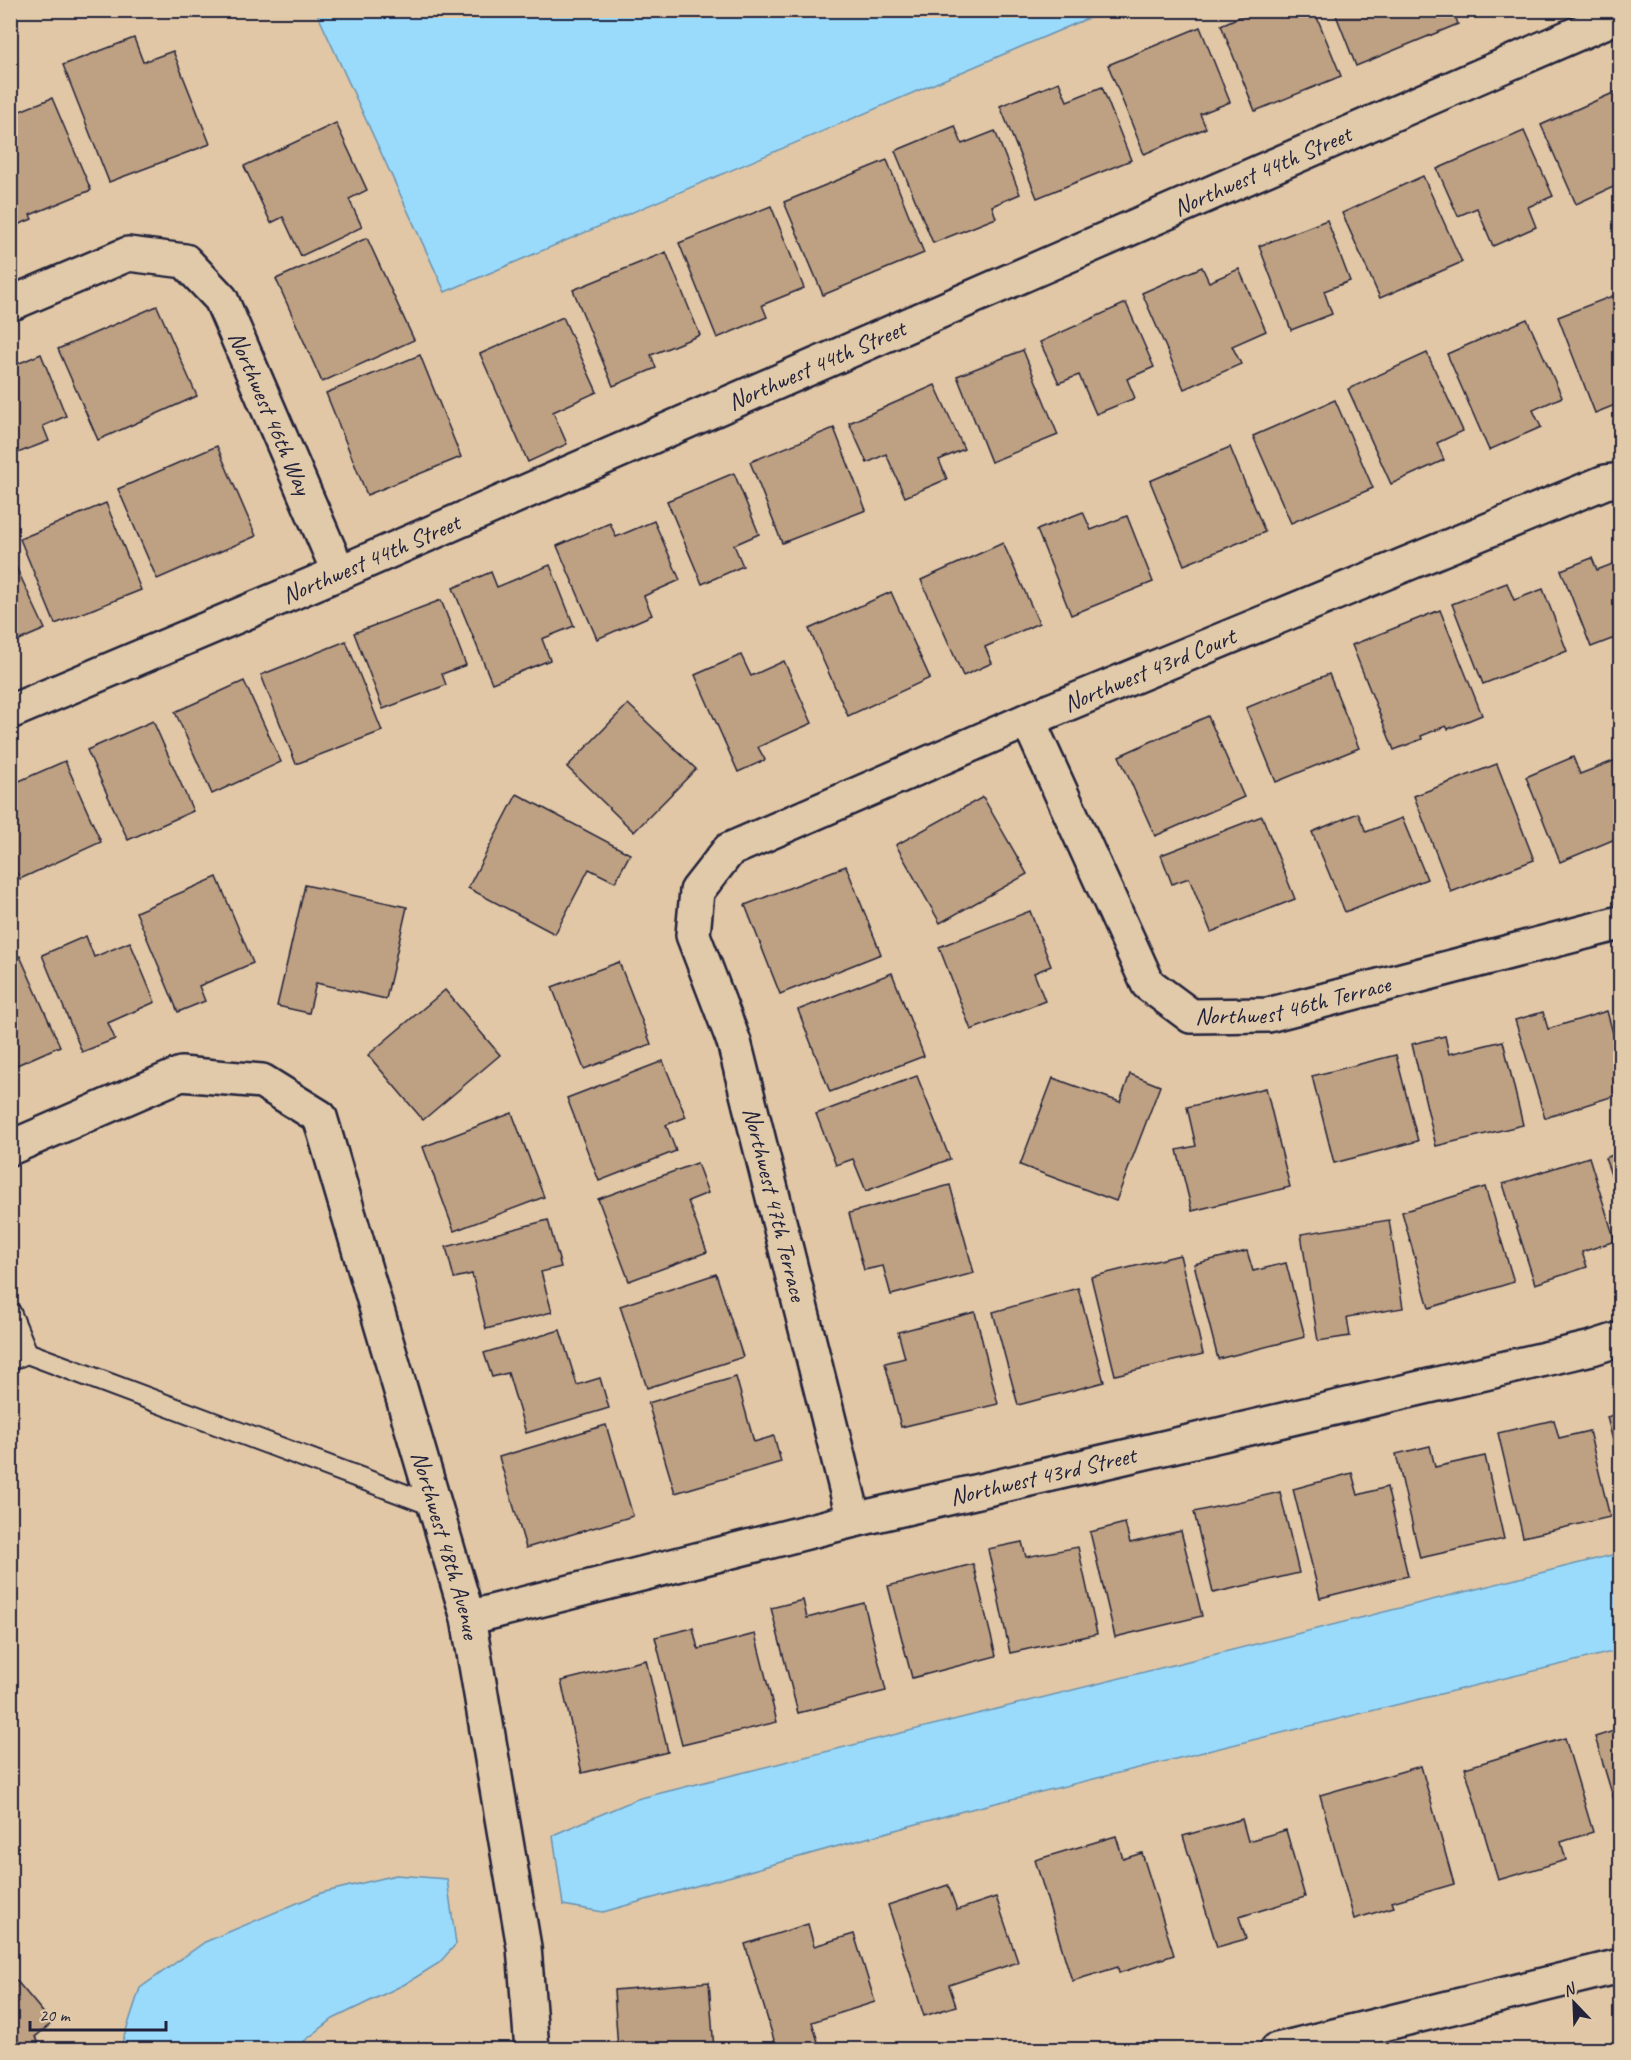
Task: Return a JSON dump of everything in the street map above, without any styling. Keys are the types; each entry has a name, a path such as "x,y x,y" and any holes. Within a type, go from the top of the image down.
{"street":[{"name":"Northwest 44th Street","path":"10,712 339,573 1620,15"},
{"name":"Northwest 46th Way","path":"10,304 128,254 185,261 220,298 339,573"},
{"name":"Northwest 43rd Court","path":"697,891 729,850 1028,720 1594,486 1620,480"},
{"name":"Northwest 46th Terrace","path":"1028,720 1148,984 1191,1016 1268,1015 1620,923"},
{"name":"Northwest 47th Terrace","path":"697,891 693,935 734,1042 854,1520"},
{"name":"Northwest 48th Avenue","path":"10,1148 181,1074 262,1081 320,1117 468,1618 524,1947 532,2049"},
{"name":"Northwest 43rd Street","path":"468,1618 854,1520 1592,1348 1620,1339"},
{"path":"1277,2049 1620,1966"}],"lane":[{"path":"10,1312 19,1357 435,1506"}],"water":[{"path":"316,11 1105,11 445,292"},
{"path":"1620,1553 1620,1650 963,1811 603,1912 563,1905 553,1835 637,1799"},
{"path":"396,1875 447,1879 456,1944 439,1963 405,1984 333,2019 294,2049 120,2049 140,1988 205,1942 321,1893"}],"building":[{"path":"1255,10 1314,10 1341,76 1255,111 1221,25"},
{"path":"1334,10 1453,10 1458,24 1356,66"},
{"path":"1464,10 1484,10 1467,18"},
{"path":"1200,27 1230,102 1200,114 1206,128 1144,154 1108,65"},
{"path":"134,38 143,62 173,51 210,144 109,182 63,65"},
{"path":"1059,82 1067,101 1102,87 1131,160 1037,198 1000,106"},
{"path":"1620,90 1620,184 1576,204 1541,125"},
{"path":"52,98 91,190 30,215 32,219 10,228 10,115"},
{"path":"336,123 367,190 349,199 362,227 301,256 283,217 271,223 244,166"},
{"path":"955,126 962,144 995,131 1020,194 992,206 996,218 933,243 895,151"},
{"path":"1524,131 1553,196 1528,207 1536,227 1493,246 1477,208 1458,216 1437,169"},
{"path":"887,160 924,253 823,295 784,202"},
{"path":"1423,176 1462,262 1380,298 1342,213"},
{"path":"771,206 804,288 762,305 767,317 717,338 679,243"},
{"path":"1327,220 1350,281 1324,291 1332,314 1291,330 1259,246"},
{"path":"367,238 414,340 322,382 276,279"},
{"path":"666,252 700,335 651,355 656,368 613,386 573,290"},
{"path":"1202,267 1209,282 1239,269 1266,331 1232,346 1241,364 1184,389 1142,293"},
{"path":"1620,293 1620,403 1595,413 1558,317"},
{"path":"1126,303 1154,367 1127,379 1135,398 1096,414 1079,375 1059,383 1040,342"},
{"path":"157,306 197,396 98,440 58,349"},
{"path":"563,317 597,392 553,412 567,444 528,462 480,354"},
{"path":"1527,319 1562,397 1533,410 1541,427 1489,450 1447,354"},
{"path":"1023,350 1058,435 991,462 957,376"},
{"path":"1427,353 1463,431 1437,443 1444,460 1391,484 1348,389"},
{"path":"41,354 66,416 43,426 49,441 10,456 10,367"},
{"path":"420,355 461,457 367,495 326,393"},
{"path":"935,385 964,449 939,460 947,479 905,497 886,454 867,463 849,423"},
{"path":"1335,400 1373,488 1291,523 1253,436"},
{"path":"834,428 866,510 782,543 750,462"},
{"path":"217,446 256,536 157,579 118,489"},
{"path":"1230,447 1265,532 1184,565 1150,481"},
{"path":"734,473 759,534 734,545 743,566 702,584 667,501"},
{"path":"106,503 141,590 55,624 20,539"},
{"path":"1083,512 1091,530 1127,516 1153,582 1071,615 1037,530"},
{"path":"654,521 680,580 644,596 652,615 597,639 557,546 610,523 616,537"},
{"path":"1003,543 1039,623 985,647 992,663 963,676 921,580"},
{"path":"10,554 45,629 10,644"},
{"path":"1592,558 1597,570 1620,561 1620,636 1591,647 1561,570"},
{"path":"550,565 574,626 542,639 550,660 492,683 453,588 491,572 497,587"},
{"path":"1507,583 1514,600 1543,589 1567,651 1483,684 1452,604"},
{"path":"891,592 930,678 848,716 809,629"},
{"path":"441,600 466,665 442,674 446,685 383,709 354,633"},
{"path":"1440,610 1482,715 1448,729 1446,726 1394,750 1352,645"},
{"path":"346,641 382,731 296,764 261,675"},
{"path":"741,655 751,676 784,661 812,723 758,747 765,760 738,772 695,675"},
{"path":"1329,674 1359,748 1276,782 1246,708"},
{"path":"244,681 281,762 212,794 175,712"},
{"path":"628,704 696,769 634,832 567,767"},
{"path":"1208,716 1244,797 1155,836 1119,756"},
{"path":"153,721 193,811 128,840 87,750"},
{"path":"1573,757 1580,774 1616,760 1620,771 1620,837 1560,862 1526,777"},
{"path":"65,761 101,842 20,879 10,858 10,785"},
{"path":"1497,764 1534,860 1451,892 1414,796"},
{"path":"517,794 630,854 615,882 589,869 555,934 468,888"},
{"path":"983,797 1027,874 940,923 896,845"},
{"path":"1358,813 1366,832 1402,818 1427,879 1345,912 1312,832"},
{"path":"1262,816 1295,899 1211,932 1189,878 1172,884 1161,855"},
{"path":"846,866 881,954 780,994 745,905"},
{"path":"217,877 253,963 199,986 205,1001 178,1012 136,912"},
{"path":"305,885 407,907 386,999 316,983 309,1013 277,1006"},
{"path":"1030,911 1051,966 1034,973 1045,1001 971,1030 939,947"},
{"path":"86,936 94,957 130,942 155,1002 108,1023 115,1039 82,1052 42,955"},
{"path":"20,956 60,1046 10,1068 10,960"},
{"path":"619,962 651,1044 584,1069 552,987"},
{"path":"892,973 924,1056 830,1092 798,1010"},
{"path":"445,990 500,1055 423,1120 368,1055"},
{"path":"1607,1011 1620,1059 1620,1094 1545,1118 1515,1020 1543,1012 1548,1029"},
{"path":"1445,1036 1449,1054 1503,1041 1523,1125 1436,1146 1412,1044"},
{"path":"1396,1055 1418,1141 1334,1163 1312,1076"},
{"path":"663,1061 686,1117 666,1125 676,1151 599,1181 567,1098"},
{"path":"1130,1074 1160,1086 1116,1201 1020,1165 1053,1078 1120,1102"},
{"path":"917,1076 950,1159 866,1191 853,1159 836,1165 816,1114"},
{"path":"1266,1088 1290,1187 1192,1211 1177,1150 1196,1146 1187,1107"},
{"path":"512,1113 544,1197 454,1231 423,1147"},
{"path":"1620,1152 1620,1200 1605,1158"},
{"path":"1589,1157 1615,1241 1582,1252 1587,1267 1535,1284 1503,1184"},
{"path":"697,1163 708,1193 688,1201 707,1252 629,1281 598,1199"},
{"path":"950,1185 974,1273 891,1295 883,1266 864,1270 849,1213"},
{"path":"1485,1187 1514,1282 1429,1308 1402,1212"},
{"path":"548,1220 561,1267 541,1272 552,1312 486,1329 472,1274 454,1278 446,1247"},
{"path":"1389,1220 1403,1308 1347,1317 1350,1336 1318,1341 1301,1234"},
{"path":"1247,1251 1253,1271 1286,1263 1305,1337 1218,1359 1194,1264"},
{"path":"1180,1255 1203,1354 1115,1375 1091,1277"},
{"path":"716,1274 743,1357 647,1388 620,1306"},
{"path":"1078,1288 1104,1382 1018,1405 993,1312"},
{"path":"975,1312 998,1404 901,1427 885,1363 905,1358 898,1332"},
{"path":"560,1330 577,1385 600,1378 609,1408 526,1433 508,1373 492,1377 484,1353"},
{"path":"736,1377 754,1442 774,1436 781,1462 675,1493 648,1403"},
{"path":"1620,1413 1620,1469 1607,1417"},
{"path":"1554,1420 1559,1438 1589,1431 1610,1517 1523,1537 1498,1433"},
{"path":"606,1425 633,1516 526,1548 499,1457"},
{"path":"1430,1446 1435,1467 1485,1456 1504,1539 1420,1558 1396,1454"},
{"path":"1352,1473 1358,1495 1387,1487 1408,1576 1320,1598 1293,1489"},
{"path":"1280,1492 1299,1573 1213,1593 1194,1512"},
{"path":"1125,1523 1130,1543 1181,1531 1202,1616 1115,1637 1090,1532"},
{"path":"1022,1542 1026,1557 1078,1547 1097,1634 1010,1653 988,1549"},
{"path":"973,1564 996,1656 912,1678 888,1586"},
{"path":"803,1600 807,1618 864,1603 886,1691 798,1713 771,1608"},
{"path":"693,1628 698,1649 755,1634 777,1722 682,1745 655,1637"},
{"path":"646,1660 668,1752 582,1773 561,1681"},
{"path":"1620,1729 1620,1820 1595,1737"},
{"path":"1565,1738 1593,1832 1561,1842 1566,1860 1498,1880 1465,1768"},
{"path":"1421,1766 1454,1884 1392,1902 1394,1907 1354,1919 1320,1795"},
{"path":"1242,1819 1248,1841 1286,1830 1305,1897 1239,1917 1246,1939 1217,1947 1183,1836"},
{"path":"1116,1836 1123,1859 1142,1853 1174,1955 1119,1973 1118,1967 1072,1981 1035,1860"},
{"path":"948,1885 957,1910 996,1897 1018,1962 949,1985 956,2006 924,2016 888,1905"},
{"path":"808,1924 814,1946 854,1934 875,2002 812,2022 819,2045 804,2050 777,2050 745,1944"},
{"path":"16,1980 52,2023 35,2037 44,2050 10,2050 10,1985"},
{"path":"709,1982 714,2050 618,2050 614,1990"}]}
